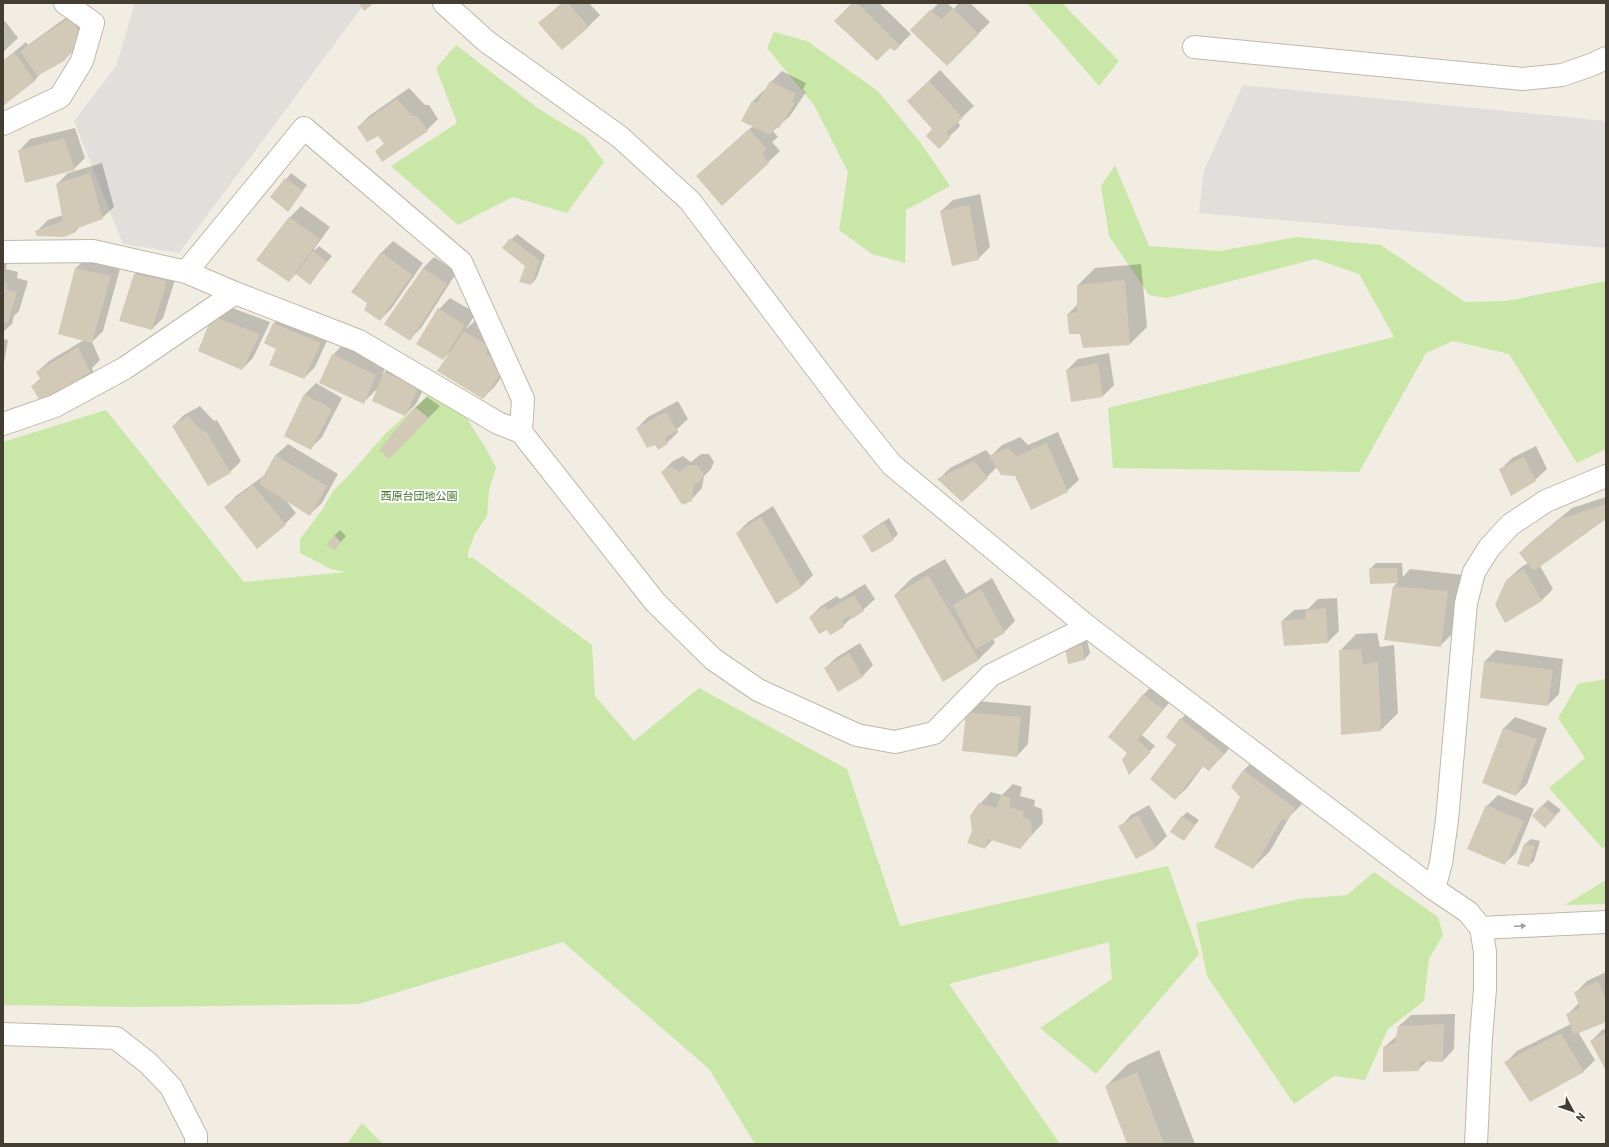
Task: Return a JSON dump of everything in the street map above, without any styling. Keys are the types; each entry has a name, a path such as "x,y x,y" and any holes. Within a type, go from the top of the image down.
{"street":[{"path":"3,124 60,97 82,61 93,22 65,3"},
{"path":"444,3 486,41 620,137 690,201 847,409 892,465 1088,628 1434,889 1468,912 1481,928 1485,952 1486,989 1481,1037 1476,1144"},
{"path":"1194,47 1523,79 1562,75 1606,58"},
{"path":"186,272 304,128 461,262 524,399 521,432"},
{"path":"3,252 93,251 186,272 235,293 359,341 498,423 521,432 655,602 713,659 758,690 857,736 895,742 934,733 991,675 1088,628"},
{"path":"3,424 55,406 125,368 235,293"},
{"path":"1434,889 1440,868 1447,820 1466,603 1474,572 1489,548 1510,525 1546,501 1606,476"},
{"path":"1481,928 1606,922"},
{"path":"3,1034 116,1038 148,1063 171,1087 196,1136 196,1144"}],"green space":[{"path":"1027,3 1062,3 1119,61 1099,86"},
{"path":"774,32 807,41 878,91 923,146 950,186 906,210 905,263 872,254 839,230 848,172 814,105 767,48"},
{"path":"456,45 539,109 585,137 604,162 567,213 513,197 458,225 391,166 457,123 436,68"},
{"path":"1115,165 1149,246 1220,251 1297,237 1381,245 1465,302 1507,301 1606,281 1606,449 1577,463 1509,354 1453,341 1426,353 1359,472 1113,468 1108,408 1394,337 1359,274 1315,259 1167,298 1149,295 1109,236 1101,186"},
{"name":"西原台団地公園","path":"430,391 463,414 488,452 496,468 489,490 487,516 475,534 468,552 468,558 473,558 592,645 595,696 634,741 699,688 847,769 900,926 1168,866 1199,954 1096,1074 1040,1028 1112,979 1109,942 949,984 1060,1144 755,1144 709,1069 563,942 359,1004 135,1007 3,1005 3,442 106,410 244,582 346,572 331,569 300,553 300,539 322,510 333,491 387,432 423,400"},
{"path":"1606,679 1606,847 1602,848 1549,788 1585,758 1558,718 1578,684"},
{"path":"1374,872 1438,917 1443,935 1429,959 1424,1001 1388,1029 1365,1080 1334,1076 1294,1104 1207,976 1196,923 1299,899 1347,895"},
{"path":"1606,880 1606,904 1565,905"},
{"path":"362,1123 383,1144 347,1144"}],"shaded area":[{"path":"135,3 365,3 179,253 123,244 74,121 116,66"},
{"path":"1243,85 1606,121 1606,248 1199,213 1204,170"}],"building":[{"path":"359,3 374,3 364,11"},
{"path":"563,3 568,3 589,27 562,50 538,23"},
{"path":"852,3 857,3 900,46 895,51 890,48 877,61 834,21"},
{"path":"953,8 979,34 947,66 910,30 930,10 942,19"},
{"path":"67,19 74,23 78,31 75,47 64,61 37,76 20,51"},
{"path":"14,52 35,81 3,106 3,61"},
{"path":"770,81 796,94 792,101 795,103 779,128 775,127 770,135 741,121 752,101 757,103"},
{"path":"929,81 963,118 946,132 950,138 939,149 926,136 932,129 907,101"},
{"path":"397,99 413,116 417,116 428,131 382,162 375,151 384,144 378,136 367,142 357,127"},
{"path":"749,129 767,149 762,154 769,163 722,206 696,176"},
{"path":"64,138 75,170 25,183 18,150"},
{"path":"90,173 103,219 75,229 76,232 64,237 37,236 35,231 63,221 56,184"},
{"path":"285,178 303,191 288,212 270,197"},
{"path":"969,205 979,260 952,266 940,211"},
{"path":"289,217 320,239 289,282 256,260"},
{"path":"510,238 540,261 531,285 519,282 525,266 502,248"},
{"path":"313,251 327,262 310,285 296,274"},
{"path":"381,252 412,275 380,321 364,310 367,303 351,292"},
{"path":"75,268 111,276 92,343 58,334"},
{"path":"423,268 447,284 410,341 384,324"},
{"path":"134,274 167,281 152,330 119,321"},
{"path":"1125,280 1130,345 1083,348 1080,334 1069,334 1067,314 1077,312 1077,285"},
{"path":"3,282 8,284 6,289 17,292 8,323 5,322 4,326"},
{"path":"438,308 465,325 443,360 416,344"},
{"path":"212,316 260,334 242,370 198,351"},
{"path":"273,323 321,343 304,379 269,365 276,349 264,343"},
{"path":"464,331 489,346 486,353 505,368 483,399 437,371"},
{"path":"78,347 90,372 80,378 83,385 43,406 31,386 41,380 36,372"},
{"path":"332,354 376,375 364,404 319,383"},
{"path":"1098,363 1103,397 1071,402 1066,370"},
{"path":"384,372 419,387 405,416 372,401"},
{"path":"304,394 332,409 311,450 284,436"},
{"path":"415,407 429,418 389,459 379,450"},
{"path":"666,412 677,431 665,438 668,444 658,450 655,445 647,448 636,428"},
{"path":"188,416 203,432 206,431 231,473 208,486 172,426"},
{"path":"1047,443 1068,492 1031,510 1015,476 1001,475 989,456 1008,448 1017,456"},
{"path":"275,455 327,486 310,516 259,484"},
{"path":"1524,457 1536,481 1511,496 1499,469"},
{"path":"974,461 988,478 962,502 937,479"},
{"path":"689,465 697,465 704,474 700,481 694,484 692,501 682,505 661,472 671,466 679,472"},
{"path":"253,485 286,525 257,549 224,507"},
{"path":"1606,504 1606,519 1534,571 1519,553 1560,519"},
{"path":"761,517 802,587 776,604 736,533"},
{"path":"884,523 894,540 872,553 862,536"},
{"path":"334,535 341,542 335,550 326,545"},
{"path":"1369,568 1397,568 1398,583 1370,584"},
{"path":"1524,569 1542,601 1505,623 1495,605 1506,580"},
{"path":"928,575 979,660 943,682 894,595"},
{"path":"1393,586 1448,591 1441,647 1384,640"},
{"path":"981,589 1005,633 976,649 953,605"},
{"path":"854,595 864,611 852,619 849,616 842,621 844,627 830,635 827,630 819,634 809,617 825,606 828,610"},
{"path":"1326,608 1328,643 1284,646 1281,621 1305,619 1306,610"},
{"path":"1082,645 1085,660 1068,664 1065,648"},
{"path":"1361,649 1363,664 1378,662 1381,731 1341,735 1339,650"},
{"path":"849,653 863,677 838,692 824,668"},
{"path":"1484,661 1553,670 1548,706 1480,698"},
{"path":"1143,694 1163,709 1137,740 1151,752 1129,775 1122,760 1127,753 1108,737"},
{"path":"966,712 1021,717 1017,757 962,751"},
{"path":"1180,718 1224,754 1209,771 1202,766 1175,800 1150,779 1176,745 1166,737"},
{"path":"1503,728 1537,739 1516,796 1482,783"},
{"path":"1243,770 1295,808 1287,821 1282,819 1253,869 1214,847 1240,797 1231,787"},
{"path":"1001,795 1011,798 1009,807 1024,811 1023,817 1031,820 1032,835 1020,849 988,839 985,849 967,843 972,831 970,816 979,803 996,808"},
{"path":"1486,805 1524,821 1505,865 1467,849"},
{"path":"1542,805 1556,816 1545,828 1532,816"},
{"path":"1138,815 1156,848 1136,859 1118,826"},
{"path":"1181,816 1195,825 1184,841 1170,832"},
{"path":"1524,844 1535,846 1529,867 1517,864"},
{"path":"1598,981 1606,999 1606,1022 1574,1035 1566,1014 1580,1008 1574,992"},
{"path":"1444,1024 1443,1062 1420,1061 1419,1071 1383,1072 1383,1047 1395,1043 1398,1026"},
{"path":"1561,1033 1584,1072 1530,1102 1504,1062"},
{"path":"1606,1033 1606,1071 1590,1041"},
{"path":"1137,1072 1164,1144 1127,1144 1105,1086"}]}
